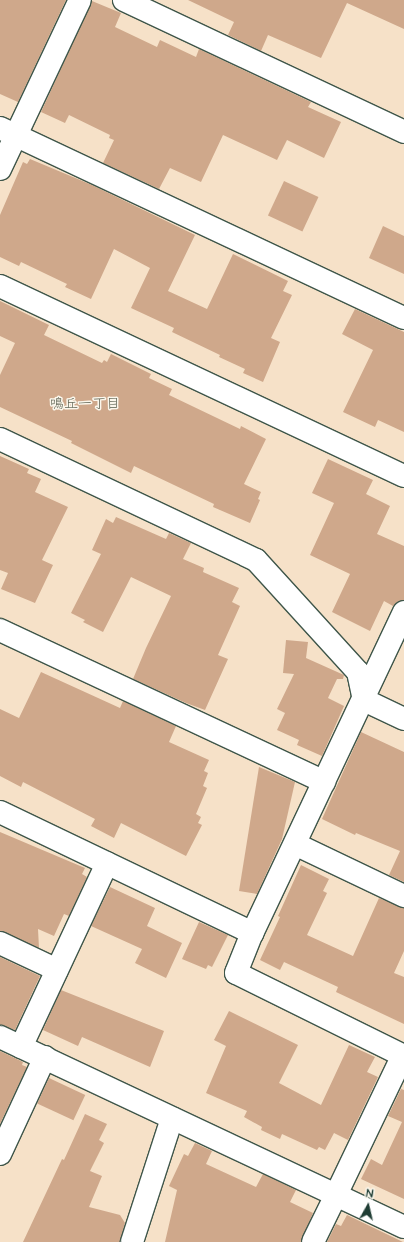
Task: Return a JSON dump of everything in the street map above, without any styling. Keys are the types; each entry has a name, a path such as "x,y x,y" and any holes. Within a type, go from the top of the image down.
{"street":[{"path":"0,170 8,131 80,0"},
{"path":"124,0 404,132"},
{"path":"8,131 404,318"},
{"path":"0,286 404,476"},
{"path":"0,439 256,560 358,672 364,700"},
{"path":"313,1242 404,1056 236,973 252,933 364,700 404,612"},
{"path":"0,630 324,782"},
{"path":"364,700 404,719"},
{"path":"0,812 252,933"},
{"path":"295,844 404,896"},
{"path":"21,1047 107,863"},
{"path":"0,942 58,970"},
{"path":"0,1037 404,1227"},
{"path":"0,1154 45,1057"},
{"path":"132,1242 172,1118"}],"building":[{"path":"0,0 66,0 18,102 0,94"},
{"path":"188,0 404,0 404,29 347,3 321,58 268,35 261,51 228,35 234,22"},
{"path":"92,1 121,13 115,27 157,47 160,40 196,57 199,49 311,102 308,107 341,122 324,158 287,140 277,160 223,135 201,182 170,168 159,189 103,163 114,140 109,138 110,135 69,115 65,123 41,112"},
{"path":"30,159 92,185 195,235 168,291 207,309 233,254 288,281 283,291 292,295 271,338 280,342 263,382 243,373 245,369 219,357 220,355 172,332 174,328 131,308 150,268 114,249 91,299 65,287 67,284 21,262 19,266 0,257 0,215 23,162 27,164"},
{"path":"284,181 318,197 302,231 268,215"},
{"path":"383,226 404,236 404,274 369,258"},
{"path":"0,301 49,325 44,335 102,363 104,360 107,362 111,354 151,374 149,378 172,389 169,395 240,429 241,426 266,439 244,484 261,492 258,499 260,500 250,523 213,507 214,504 134,466 131,473 71,443 72,441 0,407 0,375 15,343 0,336"},
{"path":"355,309 404,332 404,432 378,420 375,427 343,412 373,350 342,334"},
{"path":"0,456 29,469 27,473 41,479 35,492 68,507 42,560 53,565 35,603 1,589 8,573 0,570"},
{"path":"328,459 373,480 366,494 390,506 377,534 404,546 404,600 397,602 393,606 384,601 370,631 332,612 350,574 310,555 334,503 312,493"},
{"path":"116,517 166,539 169,533 191,543 183,559 204,568 203,572 239,588 232,602 240,606 218,655 228,659 205,710 133,679 171,596 131,577 103,632 83,622 85,620 71,613 101,554 92,550 106,519 113,523"},
{"path":"286,640 308,642 306,658 344,675 343,679 337,679 328,698 344,706 322,756 297,745 299,740 277,730 285,713 277,709 294,674 283,673"},
{"path":"41,672 120,708 123,701 176,726 169,742 209,760 204,771 208,773 203,786 207,788 196,814 201,817 198,823 202,825 186,856 121,823 114,838 91,826 95,819 23,782 21,787 0,776 0,709 19,718"},
{"path":"361,732 404,752 404,882 389,875 400,851 356,833 355,835 322,819"},
{"path":"259,767 295,782 282,839 257,894 239,891"},
{"path":"0,832 85,868 82,874 87,877 69,916 64,914 54,936 38,929 39,948 0,931"},
{"path":"301,865 329,879 323,891 327,893 307,935 353,956 379,898 404,908 404,951 394,973 404,977 404,1024 336,992 338,987 284,962 280,970 260,960 280,917 278,916"},
{"path":"110,887 155,908 147,926 182,943 166,978 135,963 142,949 91,926"},
{"path":"199,922 228,935 212,967 208,965 206,969 182,959"},
{"path":"0,957 40,976 15,1030 0,1025"},
{"path":"61,990 164,1031 150,1067 82,1037 78,1046 43,1030"},
{"path":"229,1011 298,1045 279,1083 321,1105 349,1045 375,1057 367,1072 378,1077 348,1140 334,1133 325,1150 319,1147 317,1150 282,1134 280,1139 261,1130 262,1127 244,1117 247,1111 206,1093 226,1046 214,1040"},
{"path":"0,1051 23,1062 22,1065 27,1067 0,1124"},
{"path":"49,1078 85,1095 73,1120 37,1103"},
{"path":"401,1089 404,1090 404,1199 361,1179 371,1159 382,1165 402,1122 388,1116"},
{"path":"85,1114 107,1124 99,1140 104,1143 90,1171 102,1176 89,1207 120,1215 125,1223 120,1242 23,1242 62,1159 64,1160"},
{"path":"195,1143 212,1151 206,1164 256,1187 263,1174 296,1190 290,1202 313,1213 301,1242 165,1242 177,1190 169,1186 184,1154 188,1156"},
{"path":"347,1215 403,1242 327,1242 336,1224 341,1226"}],"district":[{"name":"鳴丘一丁目","path":"85,404"}]}
